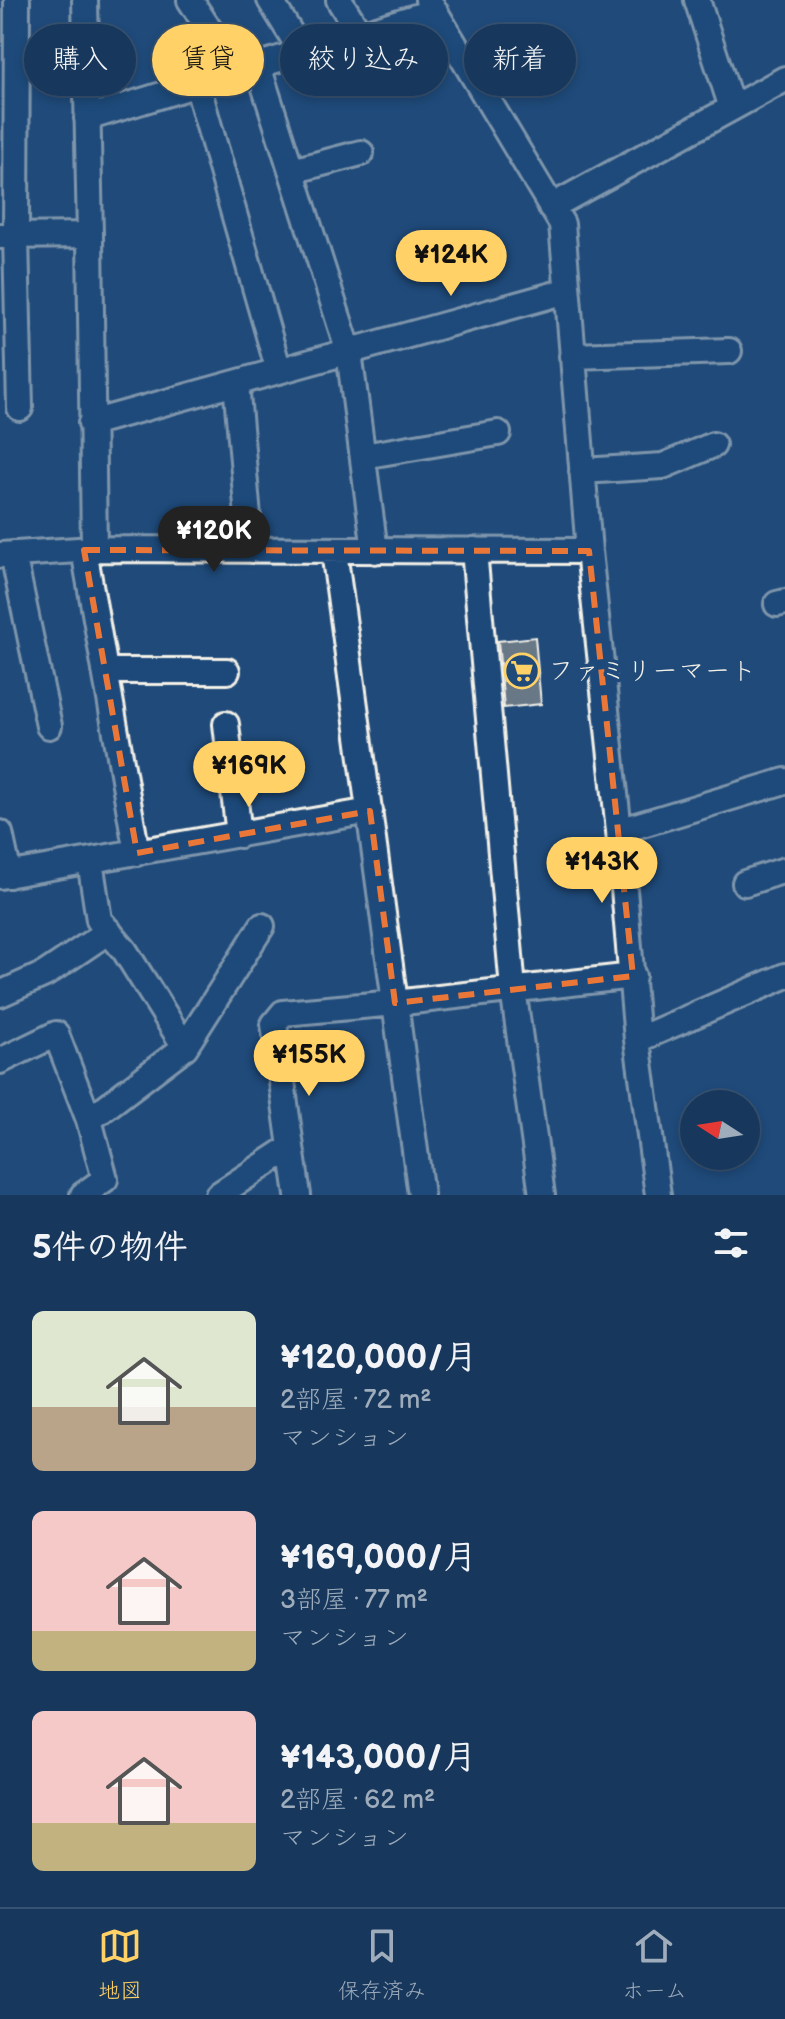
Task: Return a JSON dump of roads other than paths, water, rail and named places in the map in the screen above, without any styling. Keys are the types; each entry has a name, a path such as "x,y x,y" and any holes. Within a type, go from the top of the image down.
{"street":[{"path":"17,0 8,236 20,408"},
{"path":"85,0 90,235 89,549 105,671 137,853"},
{"path":"190,0 210,24"},
{"path":"270,0 285,24"},
{"path":"339,0 354,24"},
{"path":"697,0 732,108"},
{"path":"385,24 431,6 562,224 589,551 619,831 637,1040 658,1195"},
{"path":"551,207 785,79"},
{"path":"87,118 158,96"},
{"path":"200,96 279,371"},
{"path":"259,96 292,171 349,352 375,551"},
{"path":"292,171 361,153"},
{"path":"8,236 90,235"},
{"path":"91,423 567,291"},
{"path":"572,356 729,351"},
{"path":"236,383 251,550"},
{"path":"363,456 498,433"},
{"path":"582,471 663,466 713,445"},
{"path":"49,726 7,555 89,549 589,551"},
{"path":"474,550 513,989 542,1195"},
{"path":"334,551 421,1195"},
{"path":"105,671 227,671"},
{"path":"226,724 239,835"},
{"path":"619,831 785,781"},
{"path":"0,833 4,876 370,811"},
{"path":"90,861 99,920 125,951 185,1047"},
{"path":"745,883 785,870"},
{"path":"89,1120 185,1047 262,926"},
{"path":"0,994 45,974 109,931"},
{"path":"298,1195 274,1024 283,1013 633,976"},
{"path":"637,1040 785,976"},
{"path":"0,1061 56,1034 89,1120 105,1179 83,1195"},
{"path":"218,1195 291,1147"}],"place":[{"name":"ファミリーマート","path":"522,671"}]}
